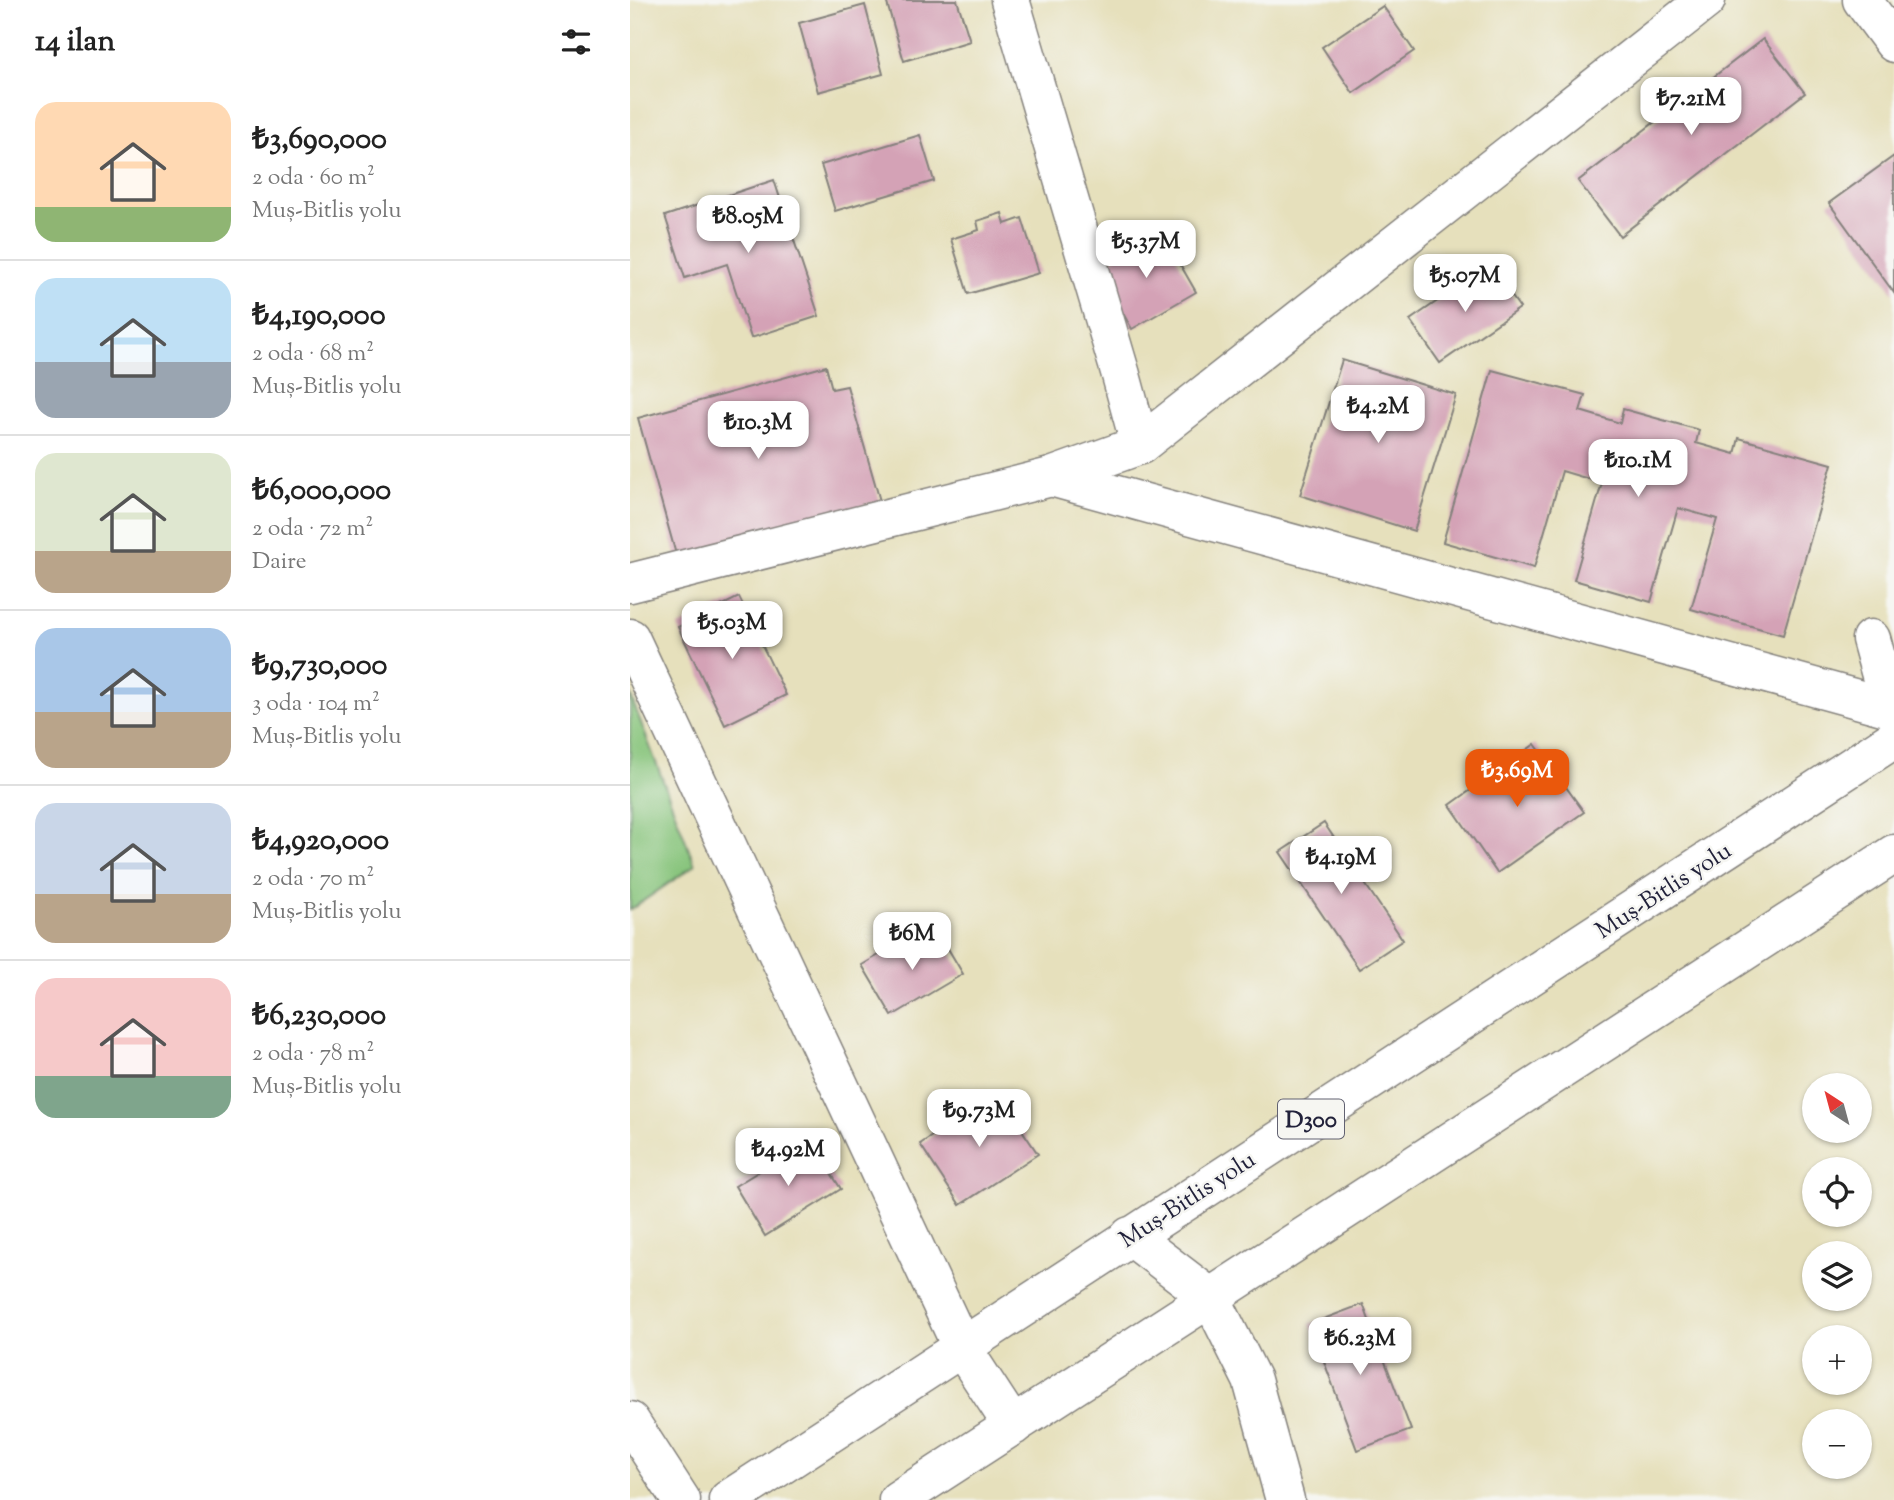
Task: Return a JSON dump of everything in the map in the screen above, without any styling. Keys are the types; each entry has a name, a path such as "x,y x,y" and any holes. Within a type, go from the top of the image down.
{"main road":[{"path":"1010,0 1140,445"},
{"path":"630,583 1051,477 1140,445 1706,0"},
{"path":"1862,0 1894,43"},
{"path":"1051,477 1893,716"},
{"path":"630,638 962,1348 1013,1426"},
{"path":"1871,639 1893,716"},
{"name":"Muş-Bitlis yolu","path":"729,1500 1130,1236 1893,716"},
{"path":"898,1500 1894,853"},
{"path":"1130,1236 1211,1298 1252,1380 1285,1500"},
{"path":"630,1421 681,1500"}],"green space":[{"path":"630,694 695,865 630,910"}],"building":[{"path":"886,0 957,0 970,41 904,61"},
{"path":"865,5 883,74 818,92 799,23"},
{"path":"1383,6 1414,51 1353,93 1322,47"},
{"path":"1763,39 1805,93 1620,236 1578,181"},
{"path":"920,135 934,181 835,211 821,165"},
{"path":"1894,156 1894,293 1829,203"},
{"path":"774,180 819,316 751,338 727,264 685,278 665,216"},
{"path":"1002,213 1005,224 1022,218 1039,273 968,294 951,239 979,230 977,221"},
{"path":"1161,231 1196,292 1132,329 1097,268"},
{"path":"1490,265 1520,308 1440,363 1410,320"},
{"path":"1342,360 1456,395 1414,531 1300,495"},
{"path":"826,366 832,389 847,386 880,501 677,558 638,418"},
{"path":"1492,370 1585,395 1580,411 1620,423 1623,409 1699,430 1696,443 1735,454 1739,438 1832,464 1783,635 1691,609 1717,519 1678,508 1651,602 1574,580 1602,483 1562,471 1534,568 1443,542"},
{"path":"739,597 786,695 725,725 678,627"},
{"path":"1535,744 1584,812 1497,873 1450,805"},
{"path":"1324,823 1403,940 1359,969 1280,852"},
{"path":"937,930 963,974 892,1016 862,965 901,942 906,949"},
{"path":"997,1093 1038,1154 960,1205 920,1144"},
{"path":"810,1140 841,1189 765,1236 735,1186"},
{"path":"1363,1304 1411,1430 1357,1450 1310,1324"}]}
